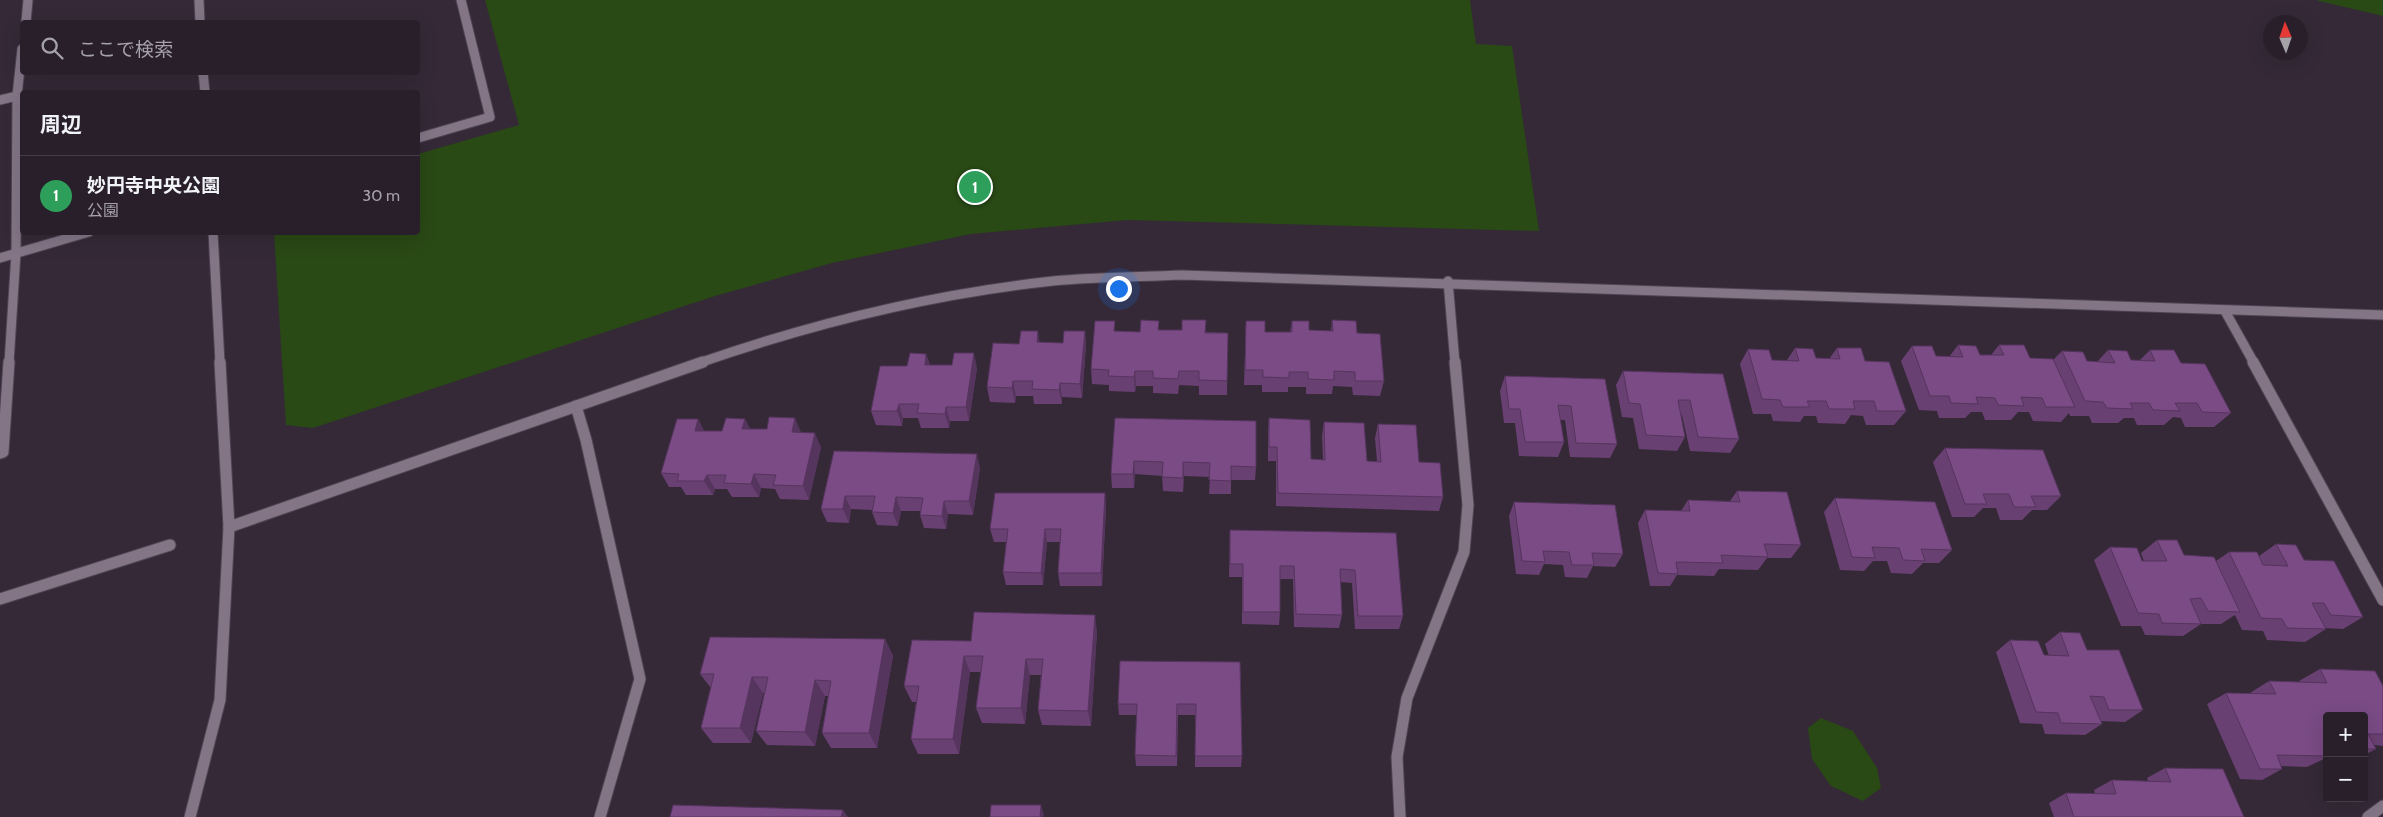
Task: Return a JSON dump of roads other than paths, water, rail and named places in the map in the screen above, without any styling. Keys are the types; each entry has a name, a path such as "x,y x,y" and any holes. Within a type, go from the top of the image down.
{"street":[{"path":"26,20 28,0"},
{"path":"199,0 200,20"},
{"path":"420,137 490,117 461,0"},
{"path":"0,453 3,452 16,253 17,96 20,68"},
{"path":"204,75 205,90"},
{"path":"0,100 17,96"},
{"path":"0,258 79,235"},
{"path":"190,817 220,700 229,527 213,235"},
{"path":"229,527 775,337 917,300 1044,282 1182,275 1448,281 2225,311 2383,315"},
{"path":"1400,817 1397,757 1407,698 1464,552 1467,524 1468,505 1448,281"},
{"path":"2225,311 2383,600"},
{"path":"576,406 586,440 640,679 600,817"},
{"path":"0,599 170,546"},
{"path":"2368,817 2383,806"}],"place":[{"name":"妙円寺中央公園","path":"975,187"}]}
